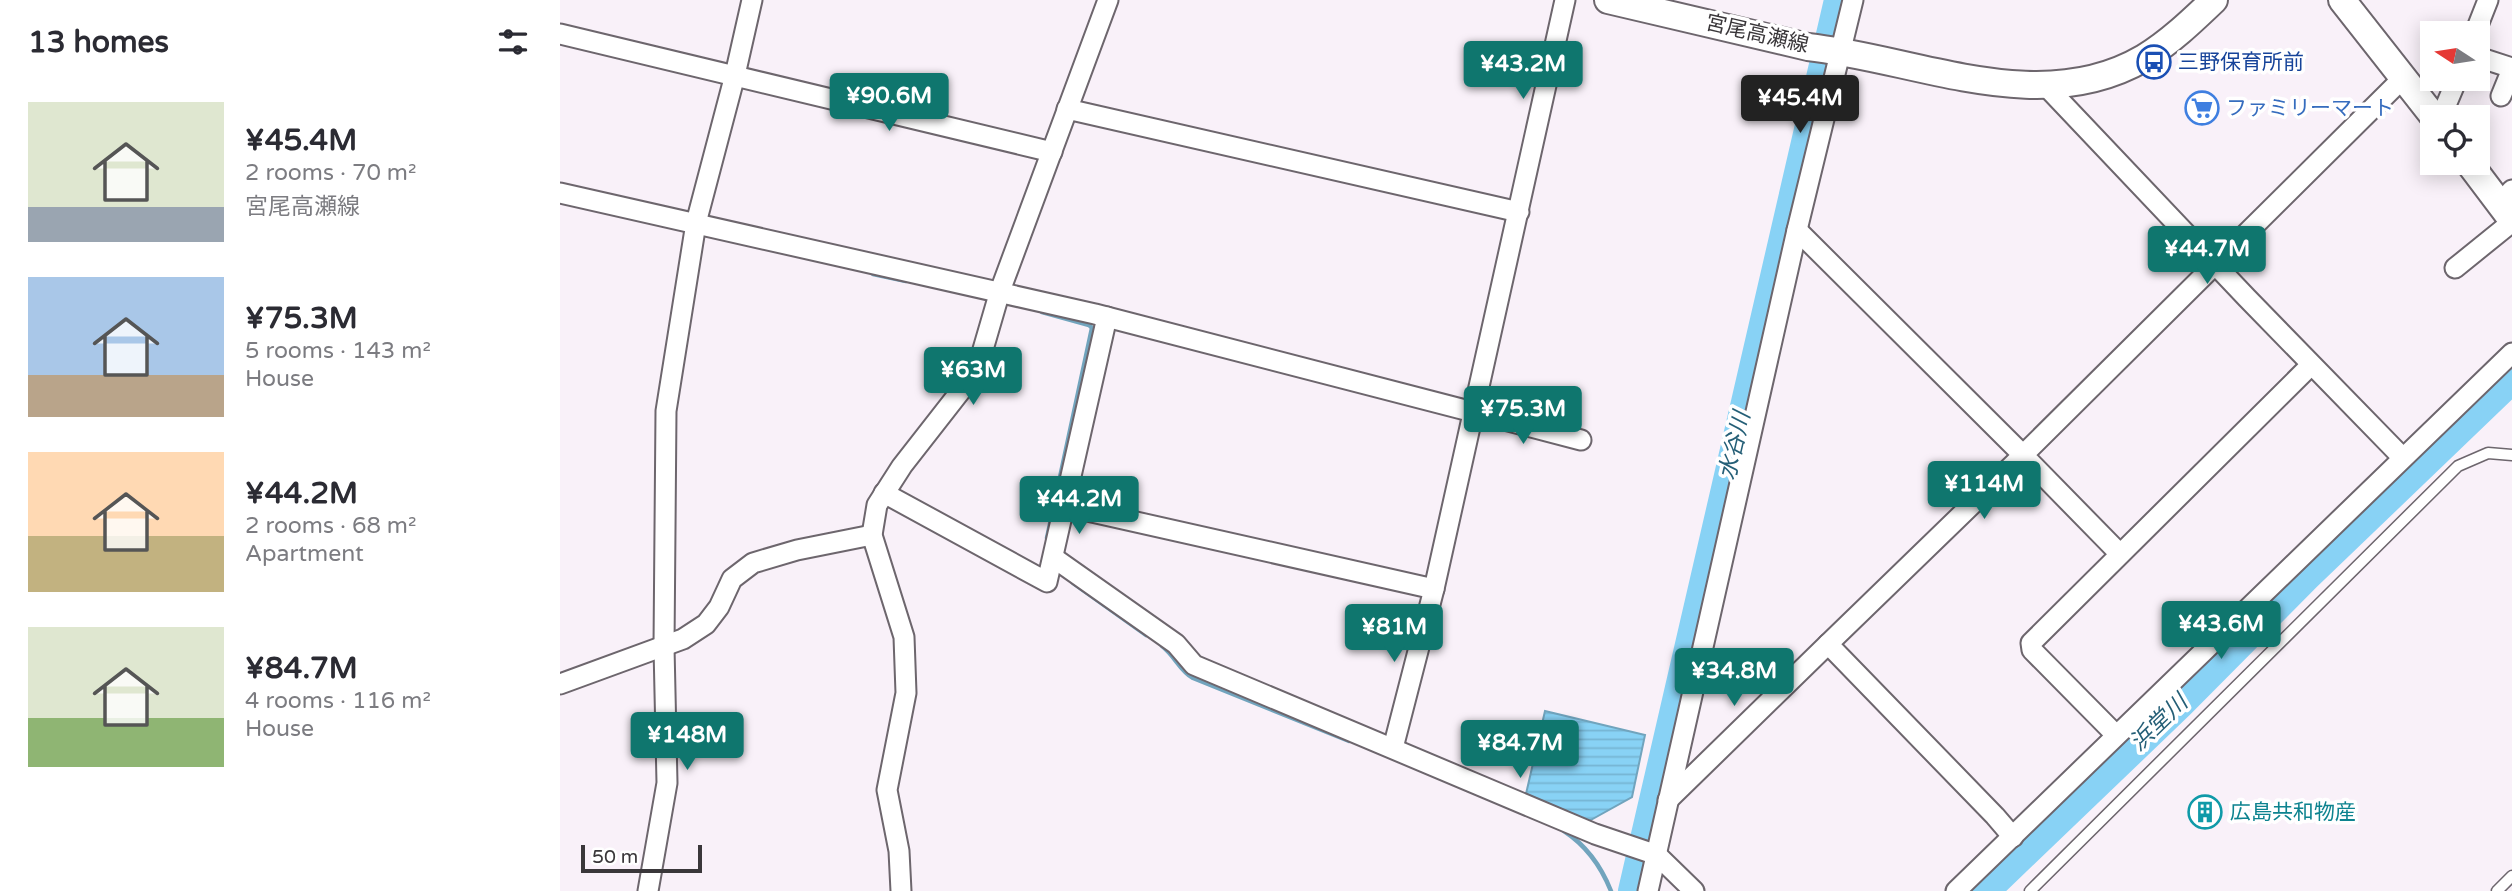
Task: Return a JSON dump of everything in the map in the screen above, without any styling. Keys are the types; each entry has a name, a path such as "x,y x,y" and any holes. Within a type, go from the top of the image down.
{"main road":[{"name":"宮尾高瀬線","path":"1608,0 1808,47 1841,50 1980,81 2045,85 2112,73 2144,58 2183,30 2214,0"},
{"path":"2342,0 2424,105"},
{"path":"2479,175 2509,209"}],"street":[{"path":"648,891 667,783 664,648 666,411 696,223 752,0"},
{"path":"901,891 899,851 887,790 906,693 904,637 872,535 877,505 977,370 1000,291 1108,0"},
{"path":"1393,748 1434,589 1475,412 1566,0"},
{"path":"1648,891 1646,851 1668,800 1797,230 1853,0"},
{"path":"2480,21 2488,0"},
{"path":"560,34 1052,152"},
{"path":"2490,61 2512,69 2501,96"},
{"path":"1668,800 2023,455 2403,78"},
{"path":"2045,85 2402,457"},
{"path":"1067,109 1519,212"},
{"path":"560,193 1000,291 1581,440"},
{"path":"2455,268 2509,209"},
{"path":"1797,230 2120,554"},
{"path":"884,493 1047,582 1107,317"},
{"path":"1956,891 2512,353"},
{"path":"2116,735 2032,650 2031,643 2311,365"},
{"path":"1065,506 1434,589"},
{"path":"560,684 683,639 706,624 719,607 732,579 753,563 797,550 872,535"},
{"path":"1054,558 1176,644 1194,665 1595,834 1646,851 1693,891"},
{"path":"1828,645 2013,837"}],"lane":[{"path":"2029,891 2458,466 2487,453 2512,454"},
{"path":"2497,891 2512,876"}],"water":[{"path":"1545,711 1645,735 1632,797 1589,821 1526,794"}],"waterway":[{"name":"水谷川","path":"1632,891 1838,0"},
{"path":"873,274 906,281"},
{"path":"1042,312 1092,328 1047,538"},
{"name":"浜堂川","path":"1986,891 2512,380"},
{"path":"1073,583 1146,635"},
{"path":"1162,646 1193,678 1349,741"},
{"path":"1564,831 1592,857 1611,891"}],"place":[{"name":"三野保育所前","path":"2154,62"},
{"name":"ファミリーマート","path":"2202,108"},
{"name":"広島共和物産","path":"2205,812"}]}
